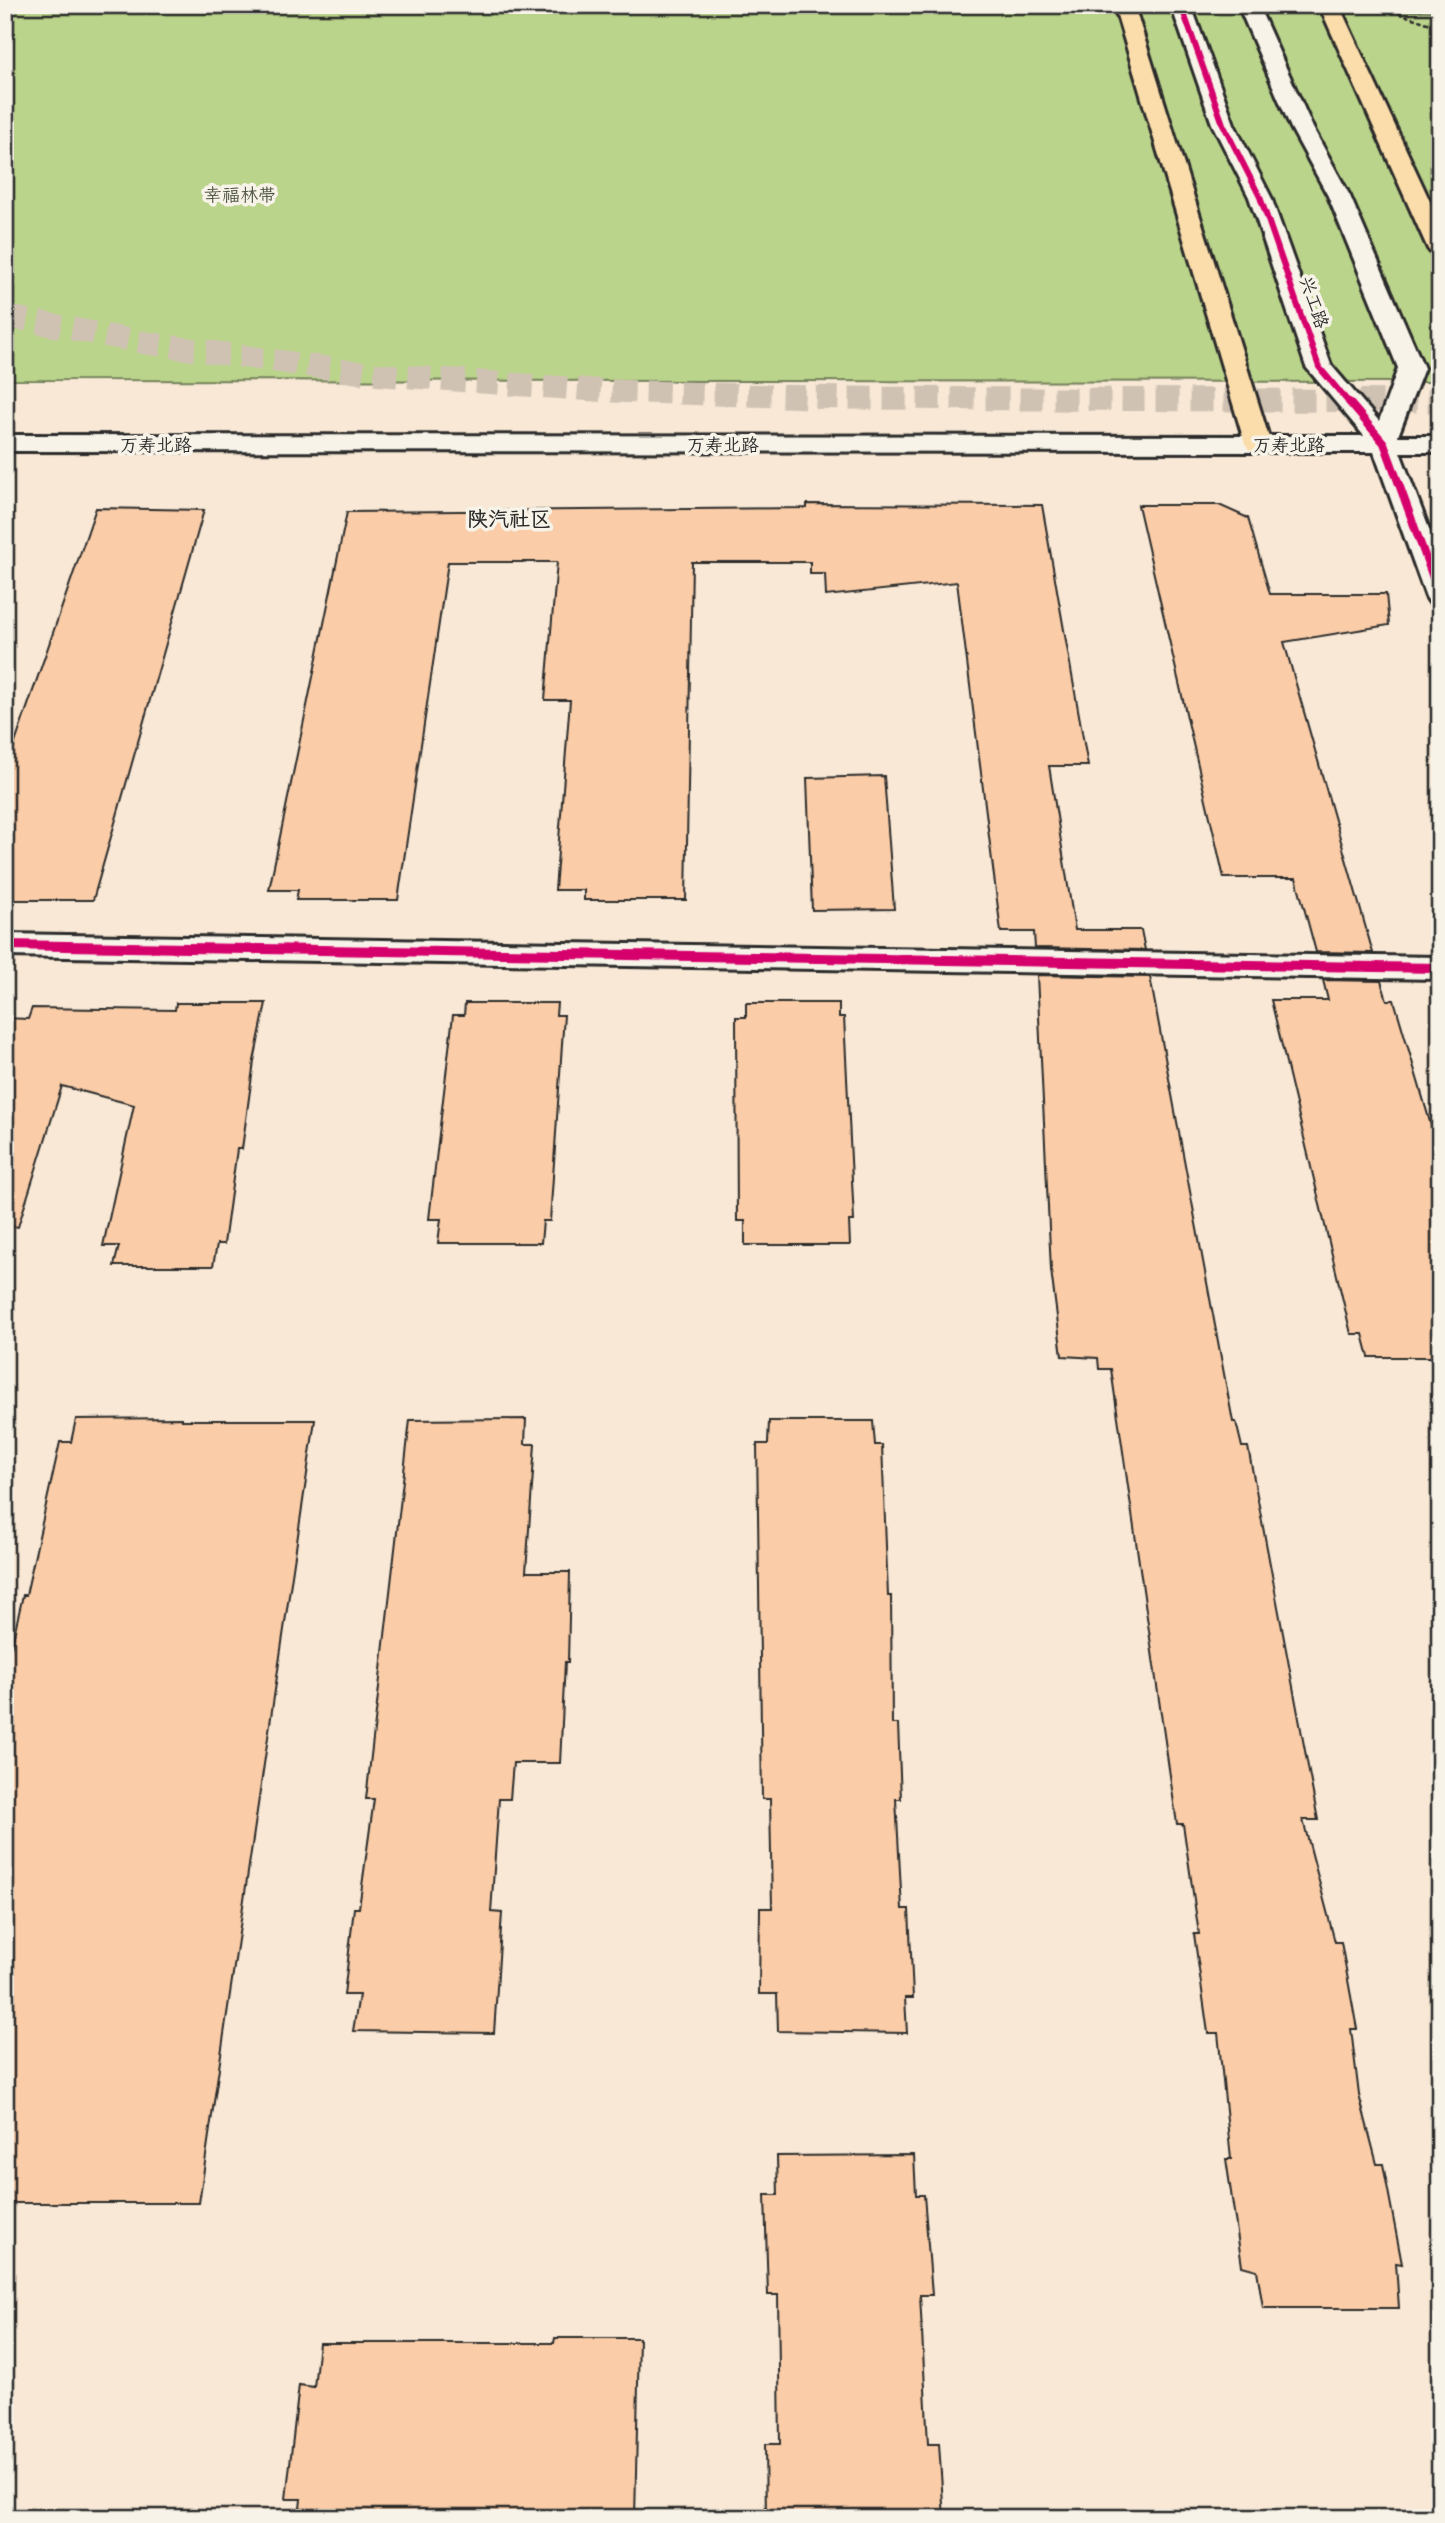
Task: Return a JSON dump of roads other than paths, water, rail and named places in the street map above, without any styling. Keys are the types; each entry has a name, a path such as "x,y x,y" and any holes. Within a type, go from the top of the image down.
{"main road":[{"path":"1124,5 1258,444"},
{"path":"1329,5 1440,249"}],"street":[{"name":"兴工路","path":"1181,5 1223,124 1260,197 1319,367 1384,443 1440,597"},
{"path":"1248,5 1302,128 1339,196 1412,368 1384,443"},
{"name":"万寿北路","path":"5,443 1440,444"},
{"path":"5,945 1440,968"}],"tunnel":[{"path":"5,316 146,343 370,374 608,391 845,398 1440,401"}],"district":[{"name":"陕汽社区","path":"509,517"}],"park label":[{"name":"幸福林带","path":"240,194"}]}
